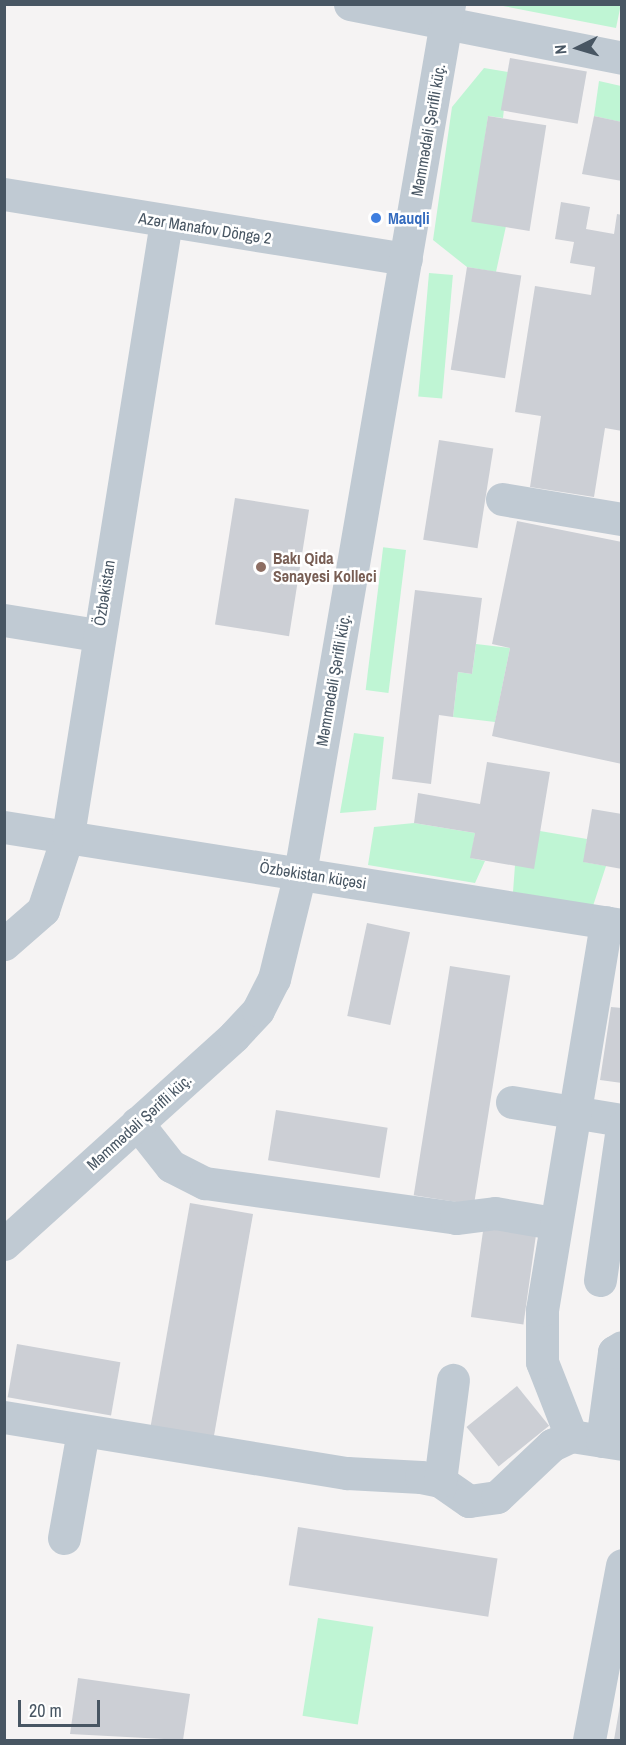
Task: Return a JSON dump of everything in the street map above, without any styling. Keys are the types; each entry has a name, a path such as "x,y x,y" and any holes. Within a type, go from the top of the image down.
{"street":[{"path":"350,4 447,13 621,58"},
{"name":"Məmmədəli Şərifli küç.","path":"4,1244 258,1010 274,978 300,873 447,13"},
{"name":"Azər Manafov Döngə 2","path":"4,194 405,259"},
{"name":"Özbəkistan","path":"4,944 43,910 68,835 97,635 166,222"},
{"path":"502,499 621,519"},
{"path":"4,620 97,635"},
{"name":"Özbəkistan küçəsi","path":"4,827 68,835 614,923"},
{"path":"598,1440 542,1362 542,1310 553,1223 572,1112 614,923"},
{"path":"512,1102 621,1120"},
{"path":"137,1123 171,1166 205,1183 456,1218 501,1214 553,1223"},
{"path":"600,1280 621,1128"},
{"path":"598,1440 614,1352 621,1347"},
{"path":"440,1481 453,1380"},
{"path":"4,1417 347,1473 440,1481 458,1497 491,1499 552,1445 598,1440"},
{"path":"64,1538 83,1431"},
{"path":"589,1740 621,1565"}],"green space":[{"path":"503,4 621,4 616,28 503,6"},
{"path":"484,68 508,72 503,118 488,116 473,221 506,226 496,272 467,267 433,240 452,107"},
{"path":"599,81 621,86 621,122 594,116"},
{"path":"429,273 453,275 442,399 418,397"},
{"path":"383,547 406,550 388,693 366,690"},
{"path":"476,644 510,648 495,722 453,717 458,672 472,674"},
{"path":"354,733 384,737 376,810 340,813"},
{"path":"414,823 475,833 471,858 485,861 475,883 368,865 374,827"},
{"path":"540,831 587,839 584,862 606,866 593,906 513,892 515,865"},
{"path":"318,1618 373,1627 358,1725 303,1716"}],"building":[{"path":"510,58 587,72 578,124 501,110"},
{"path":"488,116 546,125 530,231 471,222"},
{"path":"594,116 622,122 622,181 582,174"},
{"path":"561,202 590,207 586,229 614,234 617,214 622,215 622,431 605,428 594,497 530,487 541,416 515,412 535,286 591,295 595,267 570,263 574,242 555,239"},
{"path":"467,267 521,276 505,378 451,370"},
{"path":"439,440 493,449 478,548 423,540"},
{"name":"Bakı Qida Sənayesi Kolleci","path":"235,498 309,510 289,636 215,624"},
{"path":"517,521 622,542 622,764 492,736 510,648 492,644"},
{"path":"415,590 482,598 472,674 458,672 453,717 439,715 431,784 392,779"},
{"path":"487,762 550,772 534,869 470,858 475,833 414,823 418,793 480,804"},
{"path":"592,809 622,814 622,869 583,862"},
{"path":"367,923 410,932 390,1025 347,1016"},
{"path":"450,966 510,976 474,1205 414,1195"},
{"path":"611,1007 622,1008 622,1083 600,1080"},
{"path":"276,1110 388,1128 380,1178 268,1160"},
{"path":"190,1203 253,1214 214,1437 151,1426"},
{"path":"484,1224 536,1231 523,1324 471,1317"},
{"path":"17,1344 120,1362 111,1415 8,1397"},
{"path":"517,1386 549,1426 499,1467 466,1427"},
{"path":"298,1527 498,1559 488,1617 289,1585"},
{"path":"78,1678 190,1694 183,1740 70,1734"},
{"path":"620,1705 622,1740 614,1740"}],"place":[{"name":"Mauqli","path":"376,218"},
{"name":"Bakı Qida Sənayesi Kolleci","path":"261,567"}]}
